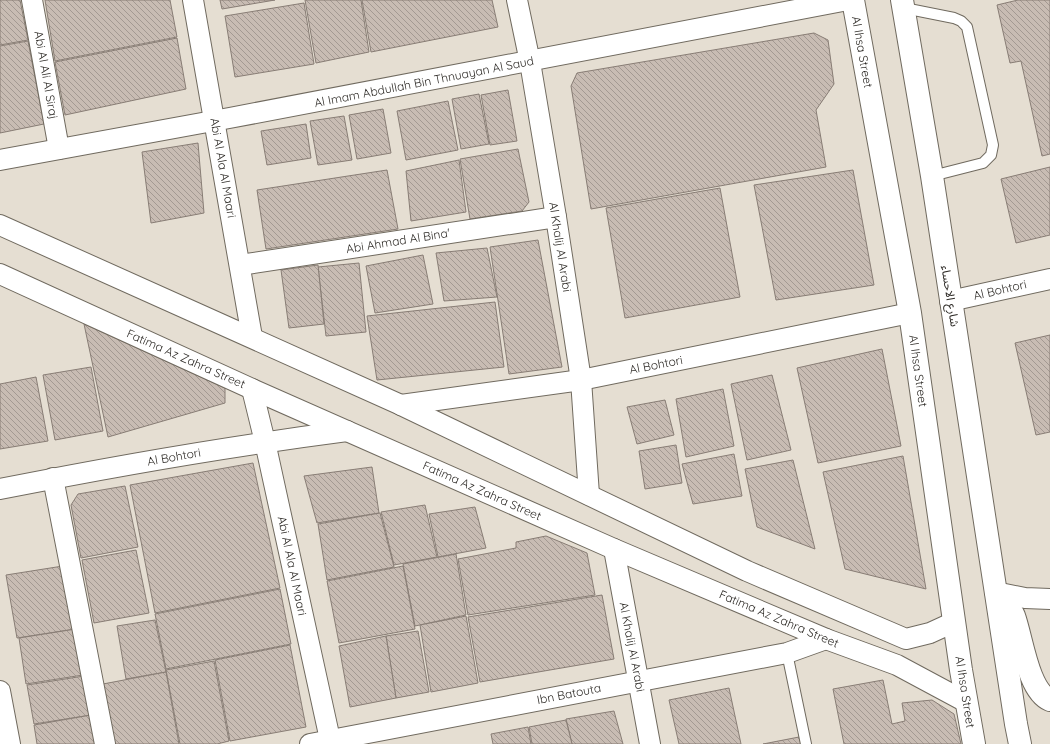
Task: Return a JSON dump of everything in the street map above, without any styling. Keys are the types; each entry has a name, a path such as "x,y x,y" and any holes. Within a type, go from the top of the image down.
{"main road":[{"name":"Al Ihsa Street","path":"853,0 910,314 954,622 974,744"},
{"name":"شارع الاحساء","path":"903,4 932,176 995,592"},
{"path":"995,592 1014,614 1028,666 1034,681 1044,698 1050,700"},
{"path":"995,592 1018,734"}],"street":[{"name":"Abi Al Ali Al Siraj","path":"32,0 59,149"},
{"name":"Abi Al Ala Al Maari","path":"193,0 252,337"},
{"name":"Al Khalij Al Arabi","path":"517,0 530,62 581,380 590,495"},
{"name":"Al Imam Abdullah Bin Thnuayan Al Saud","path":"0,160 214,122 848,0"},
{"name":"Abi Ahmad Al Bina'","path":"240,266 556,218"},
{"path":"0,225 401,404 747,571 906,639 930,634 954,622"},
{"name":"Fatima Az Zahra Street","path":"0,274 252,389 614,549 826,639 897,666 966,702"},
{"name":"Al Bohtori","path":"950,301 1050,279"},
{"name":"Al Bohtori","path":"401,404 581,380 910,314"},
{"name":"Abi Al Ala Al Maari","path":"252,389 331,742"},
{"name":"Al Bohtori","path":"0,489 53,478 265,442 348,431"},
{"path":"53,478 105,744"},
{"name":"Al Khalij Al Arabi","path":"614,549 650,744"},
{"path":"995,592 1025,598 1050,599"},
{"name":"Ibn Batouta","path":"310,744 331,742 787,653 826,639"},
{"path":"0,691 10,744"}],"lane":[{"path":"903,4 961,20 967,27 993,145 991,155 983,163 932,176"},
{"path":"787,653 806,744"}],"building":[{"path":"0,0 20,0 28,40 0,45"},
{"path":"45,0 170,0 177,37 55,61"},
{"path":"220,0 275,0 222,9"},
{"path":"305,0 361,0 369,52 316,63"},
{"path":"362,0 492,0 498,27 371,52"},
{"path":"1018,0 1050,0 1050,154 1042,156 1021,61 1010,63 997,5"},
{"path":"304,3 314,64 235,77 225,16"},
{"path":"814,33 828,40 834,84 816,110 826,167 591,209 571,86 577,73"},
{"path":"177,38 186,89 65,115 55,62"},
{"path":"28,41 44,124 0,133 0,46"},
{"path":"508,90 517,141 490,145 481,95"},
{"path":"479,94 489,144 461,149 452,99"},
{"path":"448,101 458,150 406,160 397,111"},
{"path":"383,109 391,153 357,159 349,115"},
{"path":"344,116 352,160 318,165 310,121"},
{"path":"306,124 311,158 267,165 261,131"},
{"path":"198,143 204,213 151,223 142,152"},
{"path":"518,149 529,202 522,211 470,219 460,159"},
{"path":"459,160 466,212 411,221 406,171"},
{"path":"1050,167 1050,235 1016,243 1001,179"},
{"path":"387,170 398,229 266,249 257,190"},
{"path":"853,170 874,285 776,300 754,185"},
{"path":"720,188 740,297 625,318 606,208"},
{"path":"538,240 562,367 509,374 490,247"},
{"path":"487,248 497,297 444,301 436,253"},
{"path":"423,255 433,304 375,313 366,266"},
{"path":"359,263 366,332 326,336 318,267"},
{"path":"318,265 324,324 289,328 281,270"},
{"path":"495,302 504,367 377,380 367,316"},
{"path":"84,324 225,388 225,403 108,437"},
{"path":"1050,335 1050,432 1036,435 1015,343"},
{"path":"882,349 901,446 818,463 797,368"},
{"path":"91,367 103,431 55,440 43,375"},
{"path":"772,375 791,450 747,460 731,384"},
{"path":"36,377 48,441 0,449 0,384"},
{"path":"723,389 734,446 686,457 676,399"},
{"path":"665,400 674,435 637,444 627,407"},
{"path":"676,445 682,483 645,489 639,451"},
{"path":"734,454 742,496 693,504 682,464"},
{"path":"903,456 926,589 845,569 823,472"},
{"path":"793,460 815,549 757,527 745,469"},
{"path":"253,463 280,588 155,613 130,485"},
{"path":"372,467 379,513 317,523 304,476"},
{"path":"125,486 138,547 81,558 71,505 78,494"},
{"path":"425,505 437,557 394,565 381,512"},
{"path":"475,507 486,548 438,557 429,514"},
{"path":"380,513 394,567 327,580 318,524"},
{"path":"546,536 587,553 595,595 468,615 458,559 516,548 516,542"},
{"path":"136,550 149,613 94,623 82,560"},
{"path":"456,554 466,615 415,626 403,564"},
{"path":"63,566 75,629 17,638 6,575"},
{"path":"403,566 415,629 339,643 327,581"},
{"path":"280,589 291,644 166,669 155,614"},
{"path":"602,595 614,659 480,682 468,617"},
{"path":"466,616 478,683 431,692 420,625"},
{"path":"155,620 166,672 126,679 117,626"},
{"path":"76,629 83,675 26,684 19,638"},
{"path":"418,631 429,692 396,698 386,636"},
{"path":"386,636 396,698 350,707 339,646"},
{"path":"290,645 306,727 230,741 215,660"},
{"path":"214,661 229,741 217,744 180,744 166,670"},
{"path":"166,672 179,744 114,744 103,684"},
{"path":"84,676 91,715 34,724 27,685"},
{"path":"883,680 892,724 905,721 902,703 932,700 954,714 961,744 844,744 833,689"},
{"path":"729,688 741,744 679,744 669,700"},
{"path":"614,711 623,744 572,744 566,719"},
{"path":"91,715 96,744 37,744 34,725"},
{"path":"566,720 572,744 532,744 529,727"},
{"path":"528,727 531,744 493,744 491,734"},
{"path":"799,737 801,744 763,744"}]}
